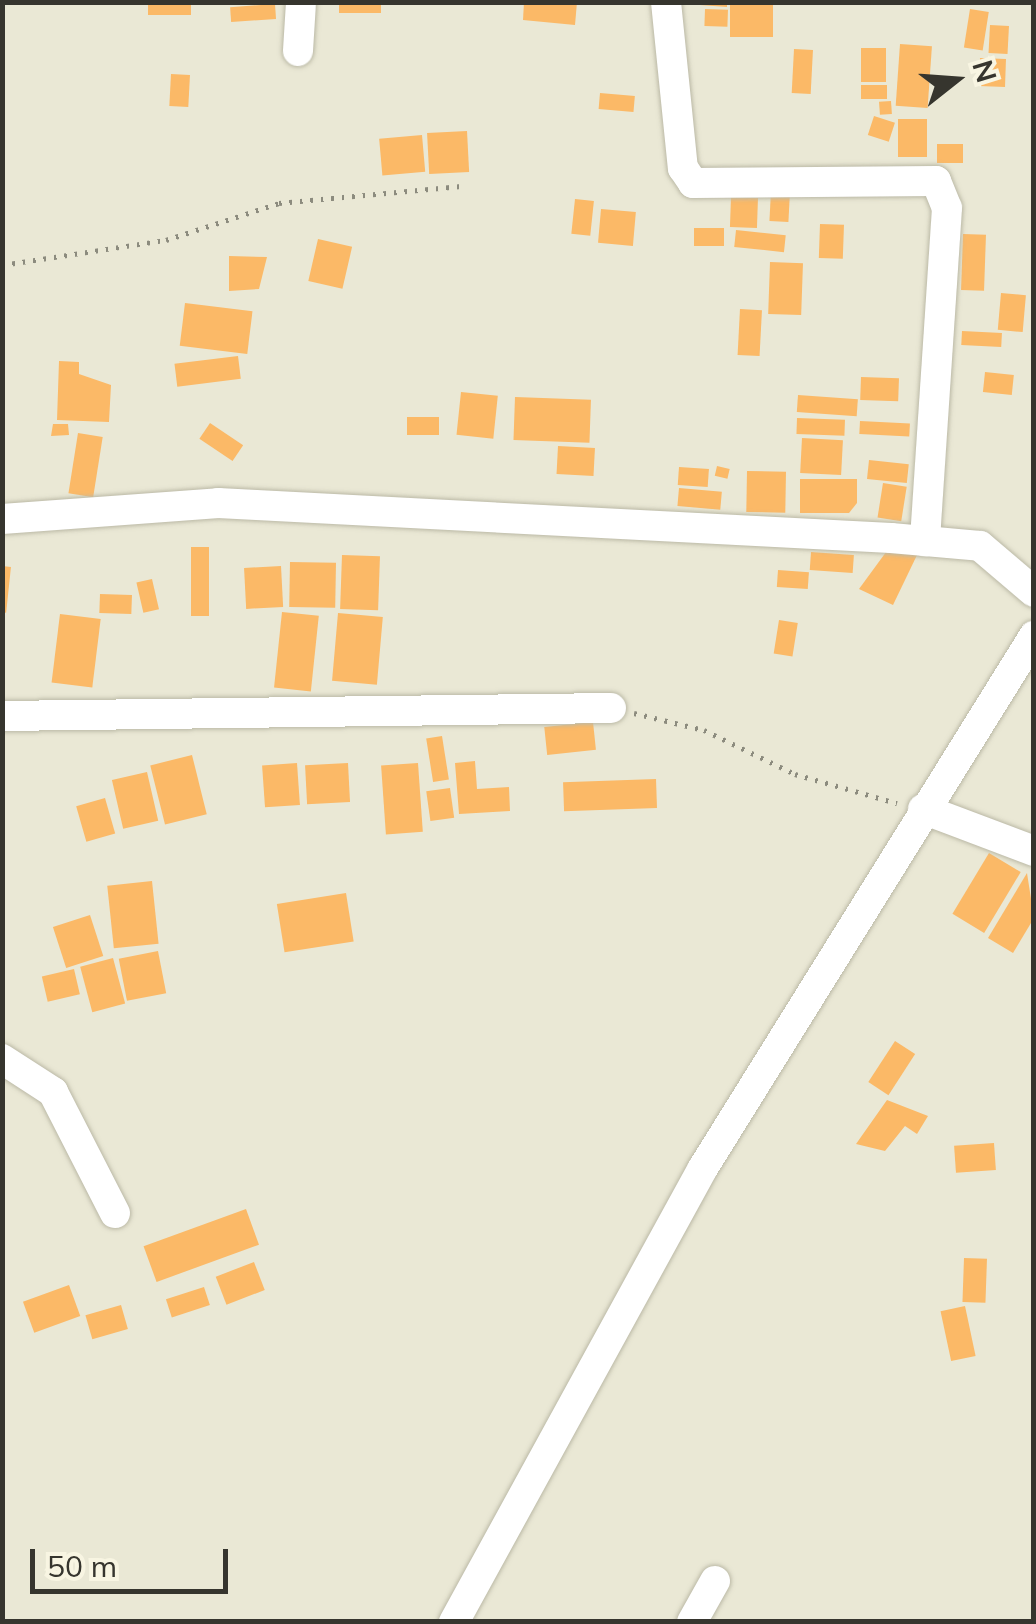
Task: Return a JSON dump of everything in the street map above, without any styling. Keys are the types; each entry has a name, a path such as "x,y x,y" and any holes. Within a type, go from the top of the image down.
{"street":[{"path":"298,51 301,2"},
{"path":"666,2 683,168 693,183 936,181 947,208 925,541"},
{"path":"2,519 218,503 925,541 980,546 1034,592"},
{"path":"454,1622 703,1168 1034,636"},
{"path":"2,716 611,708"},
{"path":"923,810 1034,851"},
{"path":"6,1066 53,1092 114,1213"},
{"path":"692,1622 714,1581"}],"path":[{"path":"2,264 166,240 279,203 461,186"},
{"path":"611,708 704,730 795,774 923,810"}],"building":[{"path":"148,2 191,2 191,15 148,15"},
{"path":"339,2 381,2 381,13 339,13"},
{"path":"524,2 577,2 575,25 523,20"},
{"path":"727,2 727,7 700,5"},
{"path":"730,2 773,2 773,37 730,37"},
{"path":"275,4 276,19 231,22 230,7"},
{"path":"705,9 728,10 727,27 704,26"},
{"path":"970,9 989,12 983,50 964,48"},
{"path":"990,25 1009,26 1008,54 989,53"},
{"path":"900,44 932,46 928,108 896,106"},
{"path":"861,48 886,48 886,82 861,82"},
{"path":"794,49 813,50 811,94 792,93"},
{"path":"980,58 1006,59 1005,87 979,86"},
{"path":"171,74 190,75 188,107 169,106"},
{"path":"861,85 887,85 887,99 861,99"},
{"path":"600,93 635,96 633,112 599,109"},
{"path":"891,101 892,114 880,115 879,102"},
{"path":"874,116 895,123 889,142 868,135"},
{"path":"898,119 927,119 927,157 898,157"},
{"path":"467,131 469,172 429,174 427,133"},
{"path":"422,135 425,172 382,176 379,139"},
{"path":"937,144 963,144 963,163 937,163"},
{"path":"771,191 790,192 788,222 769,221"},
{"path":"731,197 758,198 757,228 730,227"},
{"path":"575,199 594,201 590,236 571,234"},
{"path":"601,209 636,212 633,246 598,243"},
{"path":"820,224 844,225 843,259 819,258"},
{"path":"694,228 724,228 724,246 694,246"},
{"path":"736,230 786,235 784,252 734,247"},
{"path":"963,234 986,235 984,291 961,290"},
{"path":"318,239 352,247 342,289 308,281"},
{"path":"229,256 267,257 259,289 229,291"},
{"path":"770,262 803,263 801,315 768,314"},
{"path":"1001,293 1026,295 1023,332 998,330"},
{"path":"185,303 252,311 247,354 180,346"},
{"path":"740,309 762,310 760,356 738,355"},
{"path":"962,331 1002,333 1001,347 961,345"},
{"path":"238,356 241,379 177,387 174,364"},
{"path":"59,361 79,362 79,374 111,385 109,422 57,420"},
{"path":"985,372 1014,375 1012,395 983,392"},
{"path":"861,377 899,378 898,401 860,400"},
{"path":"461,392 498,396 493,439 457,435"},
{"path":"798,395 858,399 857,416 797,412"},
{"path":"515,397 591,400 589,443 513,440"},
{"path":"407,417 439,417 439,435 407,435"},
{"path":"797,418 845,420 844,436 796,434"},
{"path":"860,421 910,424 909,437 859,434"},
{"path":"210,423 243,445 233,461 199,439"},
{"path":"53,424 68,424 69,435 51,436"},
{"path":"78,433 103,437 93,497 68,493"},
{"path":"802,438 843,440 841,475 800,473"},
{"path":"558,446 595,448 593,476 557,474"},
{"path":"869,460 909,464 907,483 867,479"},
{"path":"717,466 730,469 727,479 715,476"},
{"path":"679,467 709,469 708,487 678,485"},
{"path":"747,471 786,472 785,513 746,512"},
{"path":"800,479 857,479 857,503 849,513 800,513"},
{"path":"883,483 907,487 901,521 878,518"},
{"path":"679,488 722,492 720,510 677,506"},
{"path":"191,547 209,547 209,616 191,616"},
{"path":"889,548 918,553 893,605 859,589"},
{"path":"811,552 854,555 853,573 810,570"},
{"path":"342,555 380,556 378,610 340,609"},
{"path":"290,562 336,563 335,608 289,607"},
{"path":"2,566 11,567 6,613 2,612"},
{"path":"281,566 283,607 246,609 244,568"},
{"path":"778,570 809,572 808,589 777,587"},
{"path":"152,579 159,609 143,613 136,583"},
{"path":"100,594 132,595 131,614 99,613"},
{"path":"282,612 319,616 311,691 274,688"},
{"path":"338,613 383,617 377,685 332,681"},
{"path":"60,614 101,619 92,687 52,682"},
{"path":"779,620 798,623 792,657 774,654"},
{"path":"593,722 596,750 547,755 544,727"},
{"path":"442,736 449,779 433,782 426,739"},
{"path":"192,755 207,814 165,825 150,765"},
{"path":"475,761 477,789 509,787 510,811 459,814 455,763"},
{"path":"297,763 300,805 265,807 262,765"},
{"path":"348,763 350,802 307,804 305,765"},
{"path":"418,763 423,832 386,834 381,766"},
{"path":"147,772 158,821 123,829 112,780"},
{"path":"656,779 657,808 564,811 563,782"},
{"path":"450,788 454,818 430,821 426,791"},
{"path":"105,798 115,834 86,842 76,806"},
{"path":"989,853 1021,872 984,933 952,914"},
{"path":"1027,873 1034,918 1013,953 988,938"},
{"path":"152,881 159,944 114,948 107,886"},
{"path":"346,893 354,941 285,952 277,904"},
{"path":"90,915 103,956 66,968 53,927"},
{"path":"158,951 166,993 127,1001 119,959"},
{"path":"113,958 125,1003 92,1012 80,967"},
{"path":"74,969 80,994 48,1002 42,976"},
{"path":"895,1041 915,1054 888,1095 868,1082"},
{"path":"887,1100 928,1116 917,1134 905,1126 885,1151 856,1144"},
{"path":"994,1143 996,1170 956,1173 954,1146"},
{"path":"246,1209 259,1245 157,1282 144,1246"},
{"path":"964,1258 987,1259 985,1303 962,1302"},
{"path":"254,1262 265,1290 226,1305 216,1277"},
{"path":"69,1285 80,1316 34,1333 23,1302"},
{"path":"204,1287 210,1305 172,1317 166,1299"},
{"path":"121,1305 128,1329 92,1339 85,1315"},
{"path":"965,1306 976,1356 951,1361 941,1311"}]}
